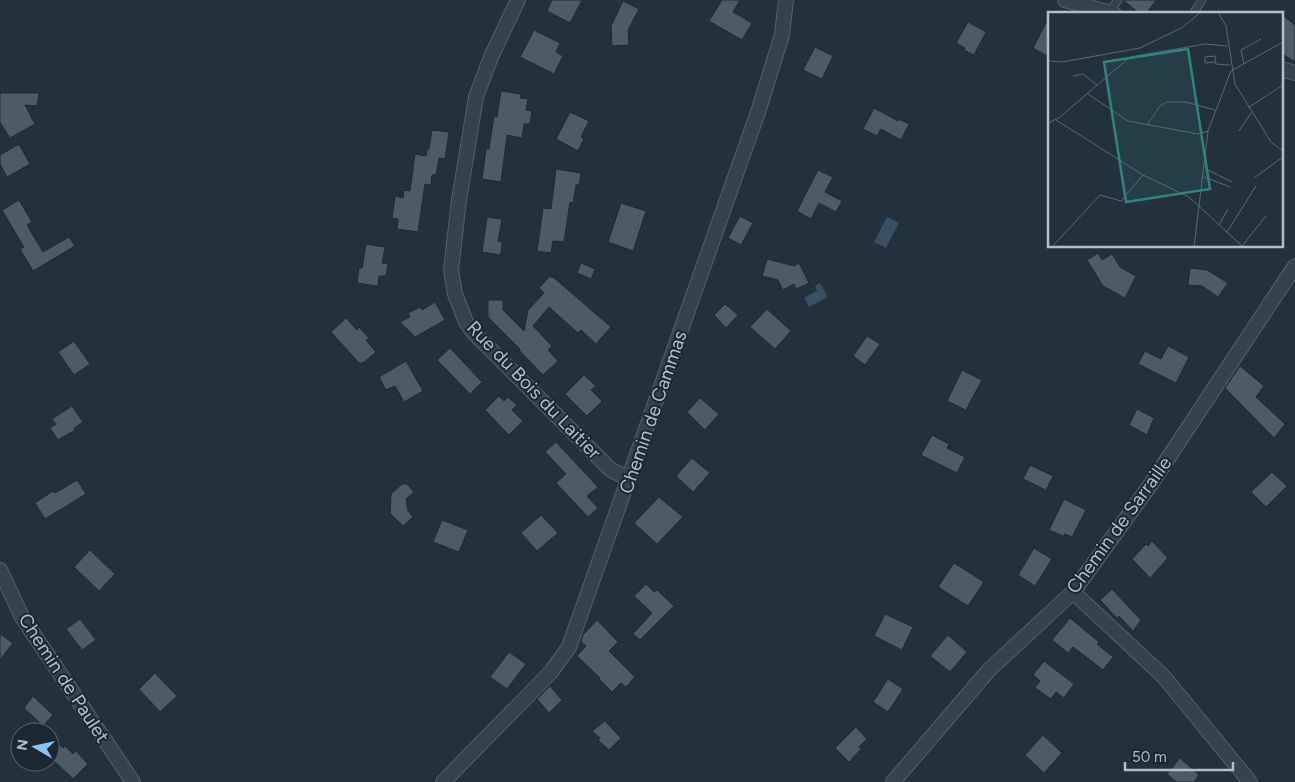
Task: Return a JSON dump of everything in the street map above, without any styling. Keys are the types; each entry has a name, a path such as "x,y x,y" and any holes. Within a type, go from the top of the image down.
{"street":[{"name":"Rue du Bois du Laitier","path":"518,0 491,57 476,97 472,114 451,270 455,294 466,322 474,333 611,470 629,479"},
{"name":"Chemin de Cammas","path":"444,782 551,672 569,647 758,112 782,35 786,0"},
{"path":"1064,0 1108,12"},
{"path":"1282,69 1295,73"},
{"name":"Chemin de Sarraille","path":"893,782 989,670 1072,592 1151,484 1295,266"},
{"name":"Chemin de Paulet","path":"0,570 22,618 133,782"},
{"path":"1072,592 1164,677 1250,782"}],"lane":[{"path":"1112,12 1118,0"},
{"path":"1194,12 1202,0"}],"water":[{"path":"887,217 899,223 886,248 874,242"},
{"path":"820,283 828,297 809,307 804,298 817,291 815,286"}],"building":[{"path":"552,0 582,0 570,23 547,11"},
{"path":"722,0 740,0 733,12 752,23 742,40 709,21"},
{"path":"1123,0 1156,0 1147,12 1138,12"},
{"path":"623,1 639,9 628,30 629,45 612,46 611,26"},
{"path":"1282,15 1295,25 1295,62 1282,54"},
{"path":"1048,19 1048,56 1033,48"},
{"path":"968,22 986,32 974,55 956,43"},
{"path":"534,30 560,43 556,52 563,56 554,74 520,57"},
{"path":"815,47 833,56 822,79 803,70"},
{"path":"501,91 521,94 520,98 528,99 526,110 532,111 530,124 524,124 522,138 507,135 501,182 482,179 486,149 489,149 494,116 497,117"},
{"path":"0,93 39,93 37,106 25,105 35,124 10,138 0,122"},
{"path":"874,108 898,121 899,119 909,124 901,140 881,129 877,136 863,129"},
{"path":"570,112 589,121 581,137 584,139 578,151 556,139"},
{"path":"432,130 449,132 445,159 439,158 436,175 432,175 431,185 425,184 418,232 397,229 398,219 392,218 395,196 403,198 404,190 410,191 415,154 426,156"},
{"path":"19,144 30,164 7,177 0,164 0,155"},
{"path":"556,169 581,173 579,185 576,185 573,203 570,202 564,242 553,241 551,253 537,251 543,208 551,209"},
{"path":"818,170 833,177 825,192 842,201 836,212 819,203 811,219 797,211"},
{"path":"19,200 32,222 27,225 43,252 69,237 75,246 33,271 20,249 24,247 2,210"},
{"path":"621,203 646,211 633,251 608,242"},
{"path":"740,216 753,223 741,245 728,238"},
{"path":"487,217 502,219 498,241 502,242 501,255 482,252"},
{"path":"366,244 385,247 382,263 388,264 386,276 379,276 378,286 357,283"},
{"path":"1098,253 1102,260 1112,254 1120,267 1136,276 1125,298 1103,286 1087,260"},
{"path":"767,259 794,266 799,263 809,283 796,289 794,284 783,290 778,280 762,276"},
{"path":"581,263 595,269 591,279 577,273"},
{"path":"1190,268 1207,270 1228,283 1218,297 1202,286 1188,285"},
{"path":"549,277 553,277 611,327 596,344 581,330 578,333 549,307 533,326 552,346 548,350 558,361 543,375 488,317 488,300 503,300 503,310 524,331 528,310 544,293 539,288"},
{"path":"435,302 445,320 415,337 400,322 410,317 408,313 420,307 422,310"},
{"path":"725,304 738,315 726,328 714,315"},
{"path":"767,309 791,331 775,349 750,327"},
{"path":"346,318 357,330 359,327 369,338 366,340 376,352 363,363 359,363 331,332"},
{"path":"867,336 880,344 865,365 853,356"},
{"path":"74,341 90,364 74,375 58,352"},
{"path":"1168,346 1189,357 1176,383 1138,364 1145,351 1161,359"},
{"path":"450,348 482,382 470,394 437,360"},
{"path":"406,361 423,391 404,402 395,386 386,390 379,377"},
{"path":"1240,366 1264,386 1256,397 1285,424 1274,438 1225,388"},
{"path":"962,370 982,380 966,410 947,401"},
{"path":"584,375 596,386 591,390 602,401 587,416 565,394"},
{"path":"499,396 504,401 508,397 517,405 512,410 523,421 509,435 485,410"},
{"path":"700,398 719,414 705,430 687,412"},
{"path":"72,406 83,422 74,428 75,430 58,440 50,428 56,424 52,419"},
{"path":"1137,409 1154,418 1147,435 1129,425"},
{"path":"932,435 949,444 947,448 965,457 957,473 921,455"},
{"path":"556,442 598,487 587,496 598,508 588,517 556,483 566,474 545,452"},
{"path":"692,458 710,473 693,492 676,476"},
{"path":"1030,465 1053,476 1046,490 1023,479"},
{"path":"1272,472 1287,486 1266,507 1251,492"},
{"path":"77,480 86,494 45,519 35,503 53,491 55,493"},
{"path":"402,484 407,484 414,492 406,499 408,511 413,517 403,526 390,513 391,494"},
{"path":"659,497 683,517 657,544 634,523"},
{"path":"1064,499 1086,510 1072,537 1065,534 1063,536 1049,530"},
{"path":"541,515 558,533 537,551 521,533"},
{"path":"442,520 468,530 459,552 433,542"},
{"path":"1152,541 1168,558 1150,578 1132,559 1146,544 1148,546"},
{"path":"1034,548 1052,559 1035,586 1018,575"},
{"path":"90,550 115,574 99,591 74,567"},
{"path":"954,563 984,582 968,606 938,587"},
{"path":"646,584 654,592 657,590 674,606 640,640 633,634 652,613 634,596"},
{"path":"1112,589 1141,620 1133,631 1100,600"},
{"path":"885,614 913,627 902,650 874,636"},
{"path":"1070,618 1099,642 1097,644 1113,657 1103,670 1073,647 1068,653 1052,640"},
{"path":"80,619 96,640 82,650 66,629"},
{"path":"597,620 618,642 609,651 635,677 626,687 621,683 612,692 577,656 586,646 581,642 583,635"},
{"path":"0,634 13,643 0,660"},
{"path":"948,635 967,652 950,672 930,656"},
{"path":"509,652 526,664 507,689 490,677"},
{"path":"1044,661 1074,684 1064,698 1056,692 1051,699 1035,688 1040,681 1033,675"},
{"path":"155,673 177,696 160,712 139,689"},
{"path":"888,679 903,689 888,712 873,702"},
{"path":"550,686 562,700 549,713 537,699"},
{"path":"33,696 53,715 47,722 39,722 24,708"},
{"path":"605,721 621,738 609,750 598,740 600,738 592,731"},
{"path":"856,727 867,739 849,762 835,748"},
{"path":"1043,735 1062,753 1044,773 1025,755"},
{"path":"60,746 63,748 65,746 73,754 76,751 88,764 73,779 60,767"},
{"path":"1180,758 1199,775 1194,782 1176,782 1167,774"}]}
